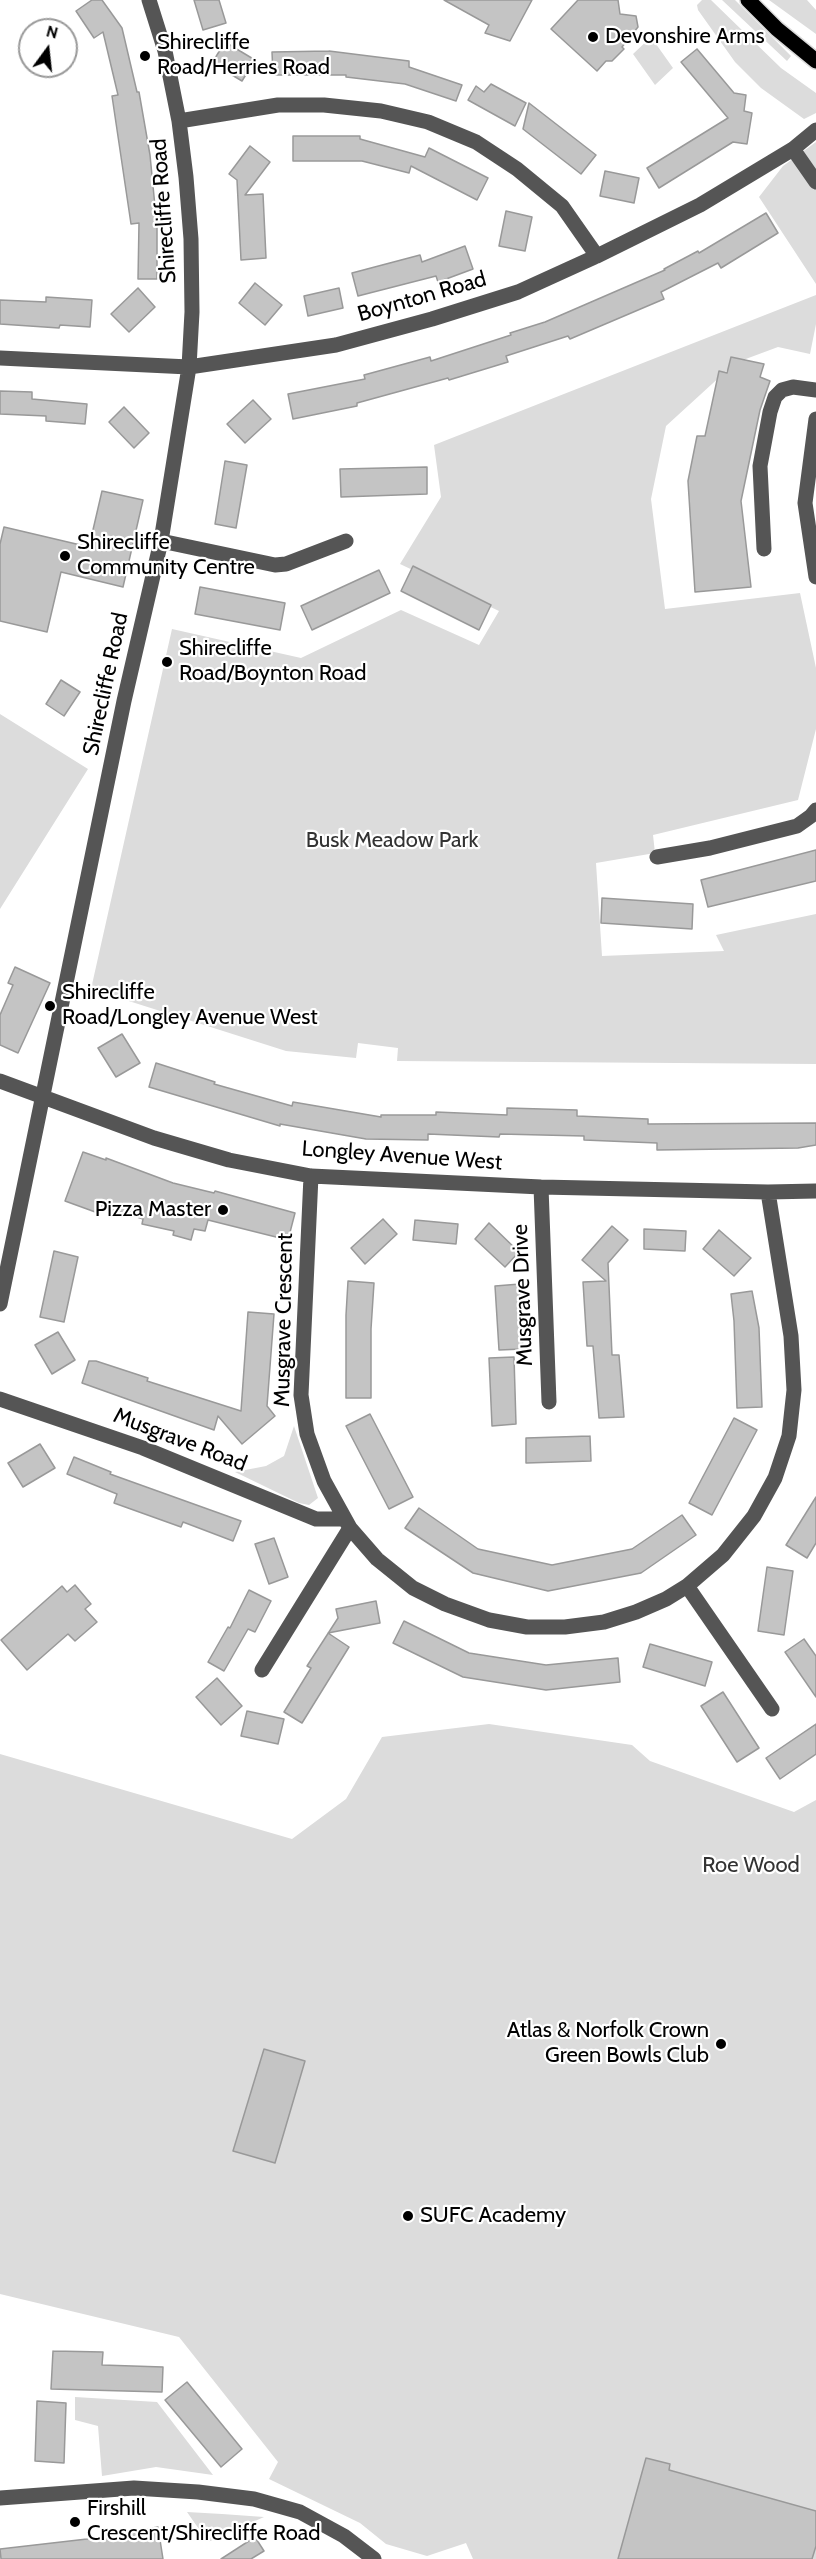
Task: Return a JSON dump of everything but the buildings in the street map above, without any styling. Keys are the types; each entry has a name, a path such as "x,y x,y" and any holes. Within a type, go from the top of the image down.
{"main road":[{"path":"748,0 777,29 816,61"}],"street":[{"name":"Shirecliffe Road","path":"0,1304 124,701 161,541 189,367 192,312 191,239 179,121 165,51 149,0"},
{"path":"179,121 278,105 324,105 381,111 428,122 476,142 517,169 562,206 597,256"},
{"name":"Boynton Road","path":"0,358 189,367 336,345 421,322 518,292 597,256 700,205 794,149 816,130"},
{"path":"794,149 816,182"},
{"path":"764,549 760,466 770,412 775,397 782,390 793,387 816,390"},
{"path":"816,419 805,503 816,578"},
{"path":"161,541 275,565 286,564 346,541"},
{"path":"657,857 710,848 797,826 816,810"},
{"name":"Longley Avenue West","path":"0,1081 154,1138 229,1160 311,1176 541,1187 816,1191"},
{"name":"Musgrave Crescent","path":"311,1176 301,1395 307,1434 324,1481 347,1523 377,1559 413,1588 445,1604 489,1620 527,1627 565,1627 603,1622 646,1608 687,1586 723,1555 754,1516 775,1478 789,1436 794,1390 791,1336 768,1192"},
{"name":"Musgrave Drive","path":"541,1187 549,1402"},
{"name":"Musgrave Road","path":"0,1399 143,1448 316,1519 347,1523"},
{"path":"262,1670 347,1523"},
{"path":"687,1586 772,1709"},
{"path":"0,2498 134,2488 198,2492 254,2499 300,2512 344,2536 374,2559"}],"green space":[{"path":"702,0 711,0 781,68 816,93 816,113 804,119 761,88 735,62 698,10 697,5"},
{"path":"722,0 735,0 791,56 787,61"},
{"path":"769,0 807,0 816,10 816,34"},
{"path":"651,37 673,68 655,85 633,54"},
{"path":"816,142 816,284 759,197 783,166"},
{"name":"Busk Meadow Park","path":"816,295 816,324 810,354 778,347 735,363 666,426 651,499 665,609 800,593 816,668 816,729 798,800 653,835 655,853 596,863 602,956 724,951 716,935 816,914 816,1064 397,1061 398,1048 358,1043 356,1058 286,1051 91,989 172,629 301,658 401,610 479,645 499,611 400,564 441,497 434,445"},
{"path":"0,714 88,769 0,909"},
{"path":"294,1426 318,1498 309,1505 299,1503 235,1472 266,1466 284,1456"},
{"name":"SUFC Academy","path":"489,1724 632,1745 650,1761 794,1812 816,1800 816,2559 473,2559 466,2543 427,2556 386,2544 360,2523 269,2479 278,2462 179,2337 0,2294 0,1754 292,1839 346,1799 382,1737"},
{"path":"75,2397 157,2402 213,2475 156,2467 102,2476 98,2426 75,2420"},
{"path":"187,2512 222,2514 264,2517 208,2542"}],"place":[{"name":"Devonshire Arms","path":"593,37"},
{"name":"Shirecliffe Road/Herries Road","path":"145,56"},
{"name":"Shirecliffe Community Centre","path":"65,556"},
{"name":"Shirecliffe Road/Boynton Road","path":"167,662"},
{"name":"Shirecliffe Road/Longley Avenue West","path":"50,1006"},
{"name":"Pizza Master","path":"223,1210"},
{"name":"Atlas & Norfolk Crown Green Bowls Club","path":"721,2044"},
{"name":"SUFC Academy","path":"408,2216"},
{"name":"Firshill Crescent/Shirecliffe Road","path":"75,2522"}],"park label":[{"name":"Roe Wood","path":"751,1866"}]}
